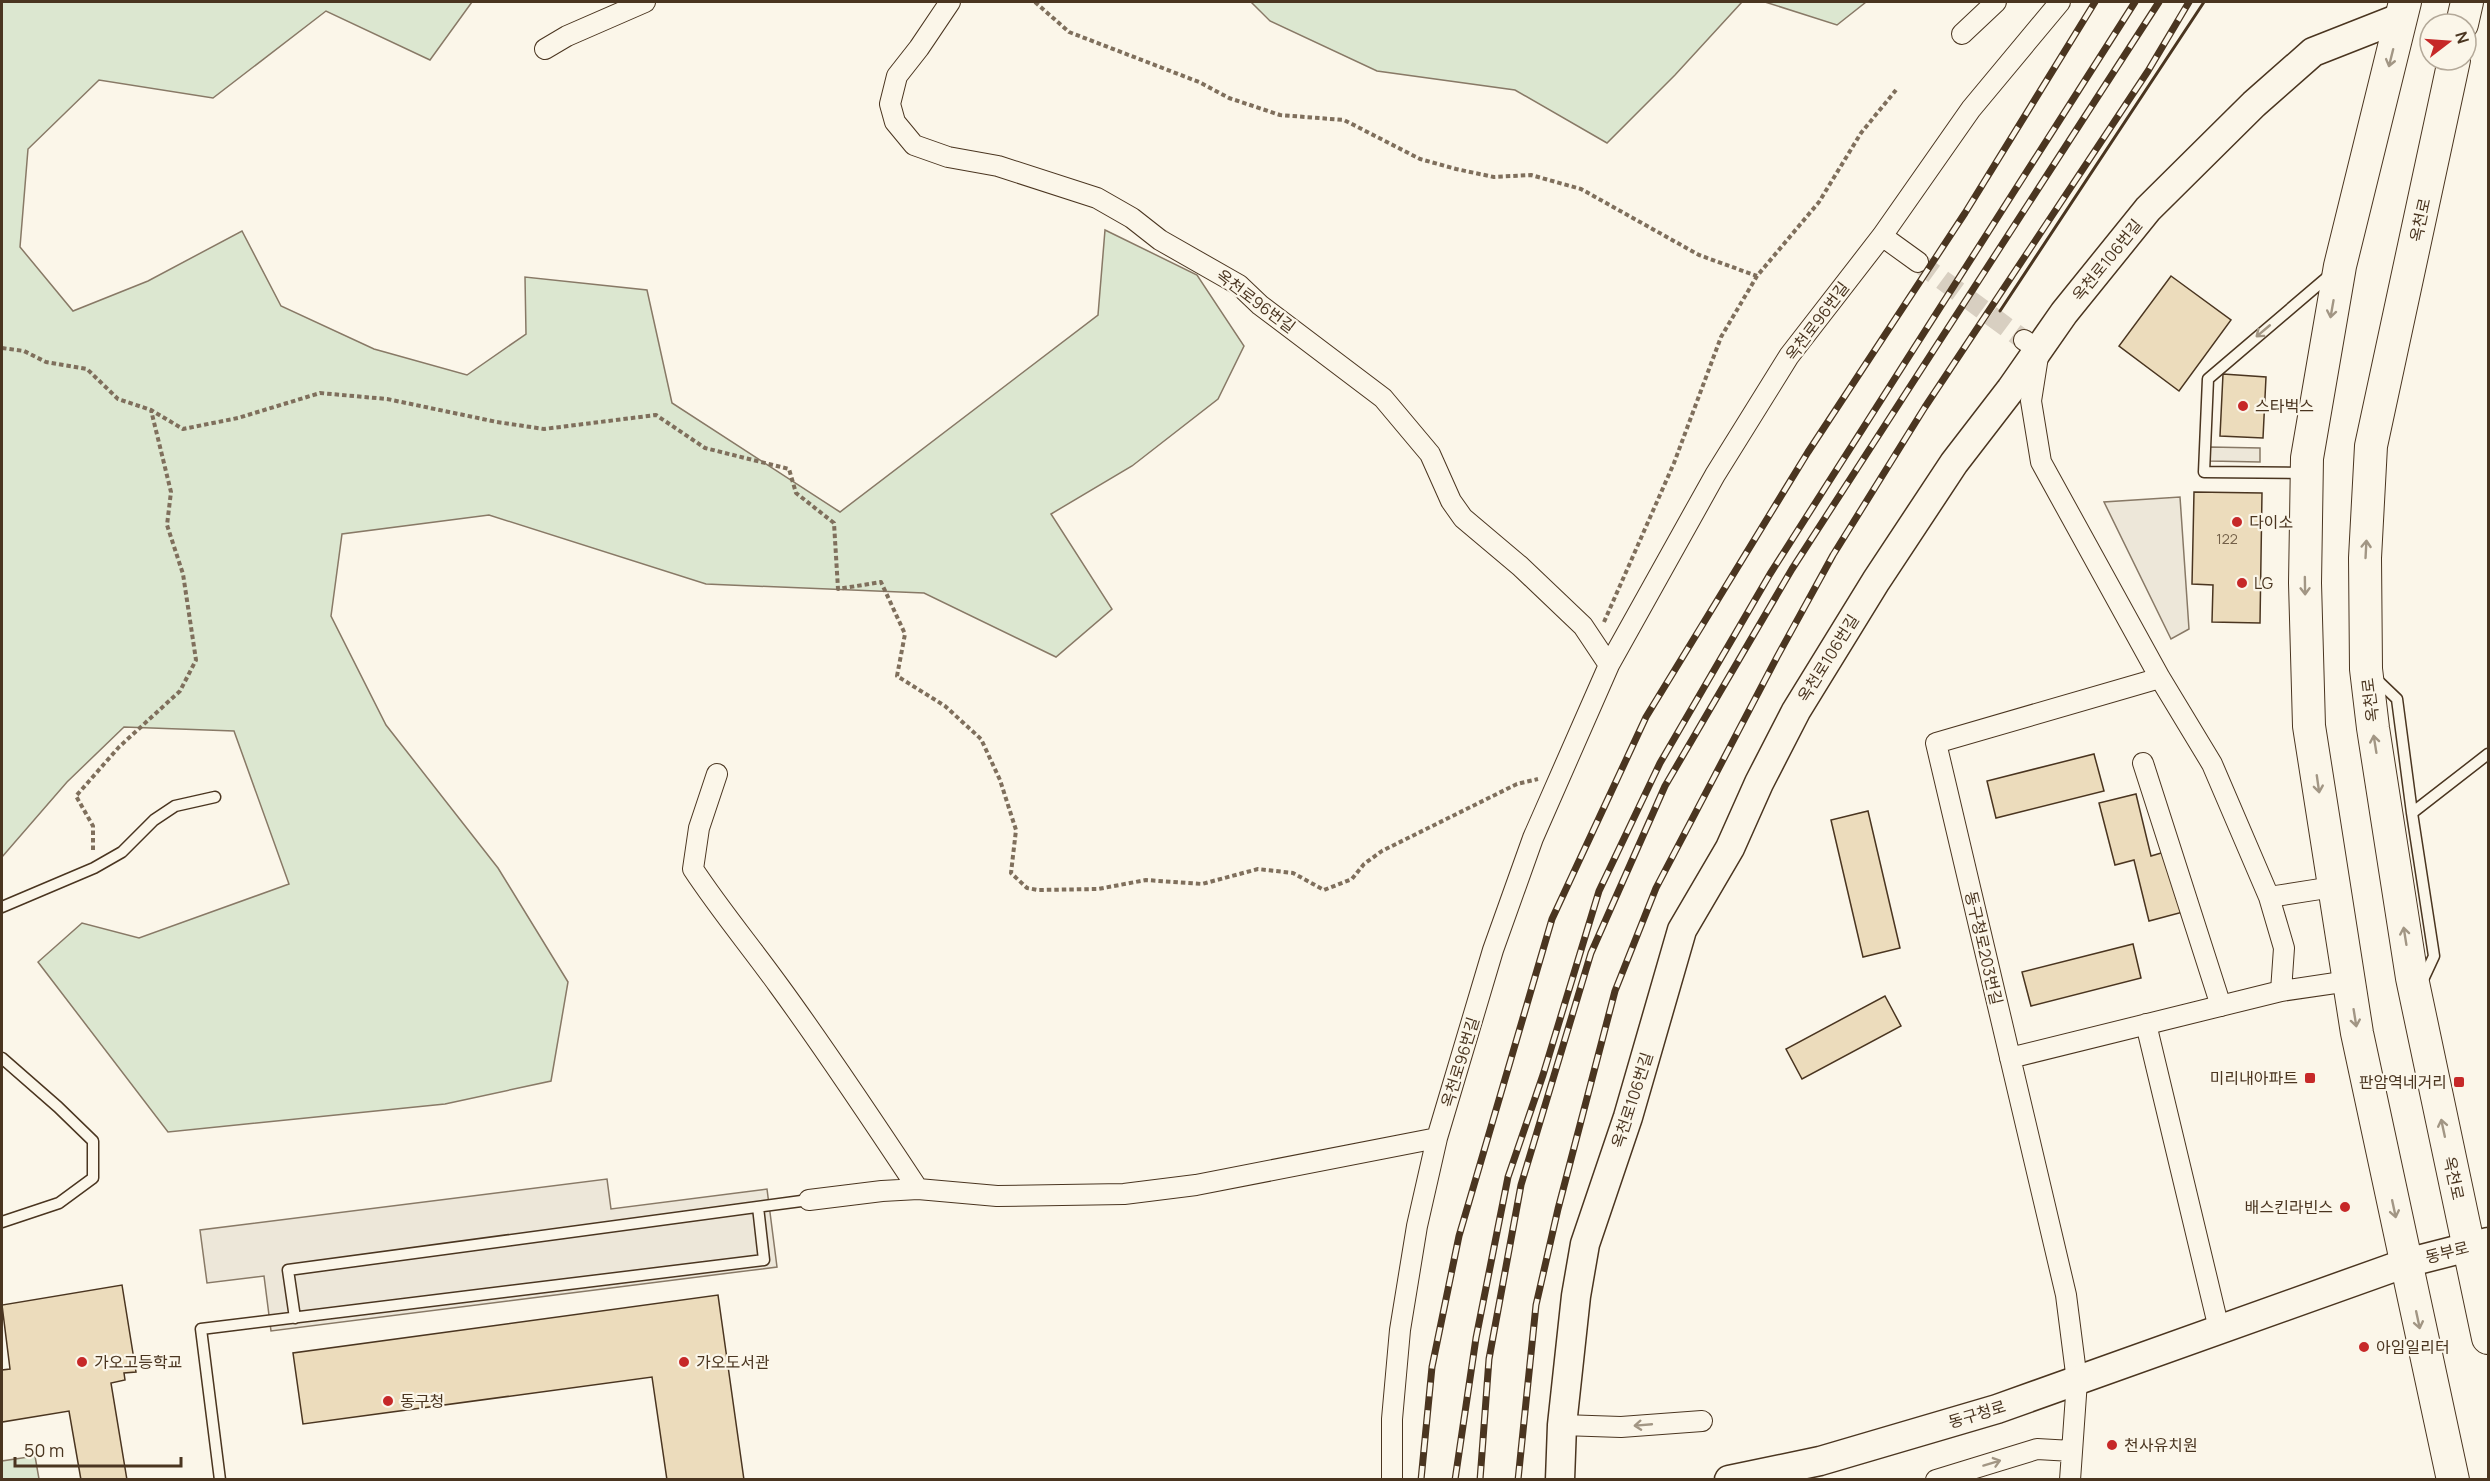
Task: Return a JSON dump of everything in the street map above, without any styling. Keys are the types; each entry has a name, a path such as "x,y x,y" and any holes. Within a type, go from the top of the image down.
{"main road":[{"path":"2403,9 2340,266 2309,446 2305,583 2309,726 2357,1034 2453,1479"},
{"name":"옥천로","path":"2451,72 2371,446 2365,558 2366,669 2373,728 2416,996 2479,1244 2488,1338"}],"street":[{"path":"545,49 567,36 645,2"},
{"name":"옥천로96번길","path":"950,2 926,39 897,76 890,104 895,122 914,145 948,157 998,166 1097,198 1132,218 1160,240 1239,285 1260,304 1383,398 1430,454 1451,501 1463,519 1520,566 1582,626 1611,661"},
{"path":"1962,34 1996,2"},
{"name":"옥천로96번길","path":"1392,1479 1392,1419 1400,1330 1417,1226 1437,1138 1493,950 1533,838 1611,661 1715,475 1789,356 1882,236 1971,109 2060,2"},
{"name":"옥천로106번길","path":"1560,1479 1576,1296 1585,1244 1601,1190 1628,1117 1682,930 1730,848 1759,783 1796,711 2032,345 2064,313 2148,209 2254,104 2313,52 2403,9"},
{"path":"1882,236 1918,262"},
{"path":"2032,345 2031,401 2041,462 2160,678 2212,764 2269,897 2284,948 2281,991"},
{"name":"동구청로203번길","path":"2070,1479 2077,1381 2066,1295 1936,744 2160,678"},
{"path":"2143,763 2221,1006"},
{"path":"717,774 699,828 693,869 721,911 766,968 856,1094 918,1189"},
{"path":"2269,897 2333,887"},
{"path":"2010,1058 2281,991 2349,981"},
{"path":"2146,1024 2219,1329"},
{"path":"809,1200 918,1189 997,1196 1124,1194 1196,1185 1437,1138"},
{"name":"동부로","path":"2406,1263 2479,1244"},
{"name":"동구청로","path":"1729,1479 1820,1461 1997,1409 2406,1263"},
{"path":"1563,1425 1621,1427 1702,1420"},
{"path":"1936,1479 2037,1449 2072,1452"}],"lane":[{"path":"2307,473 2204,472 2208,379 2340,266"},
{"path":"2366,669 2397,699 2434,956 2416,996"},
{"path":"2412,813 2488,754"},
{"path":"2,907 94,868 122,852 154,820 175,806 215,796"},
{"path":"2,1058 93,1141 93,1178 58,1203 2,1222"},
{"path":"295,1318 288,1270 809,1200"},
{"path":"220,1479 201,1329 764,1260 758,1207"}],"path":[{"path":"1035,2 1069,32 1199,82 1230,98 1280,115 1344,120 1420,159 1456,169 1494,177 1531,175 1572,186 1699,255 1757,276"},
{"path":"1611,661 1603,642 1602,626 1674,464 1721,337 1757,276 1819,202 1861,133 1896,90"},
{"path":"2,348 24,351 46,362 87,369 118,399 151,410 183,429 238,418 321,393 387,399 497,422 544,429 656,415 705,448 789,469 796,494 834,523 838,589 881,582 905,634 897,676 945,706 981,739 1000,780 1016,830 1011,873 1027,888 1038,890 1098,889 1146,880 1202,884 1258,869 1293,873 1324,890 1352,879 1364,864 1382,851 1517,784 1562,772"},
{"path":"94,868 93,826 76,796 119,747 180,691 196,660 183,574 167,525 171,492 151,410"}],"green space":[{"path":"2,2 472,2 430,60 326,11 213,98 99,80 28,149 20,247 73,311 148,281 242,231 281,306 374,349 467,375 526,334 525,277 647,290 672,403 840,512 1098,315 1105,230 1197,275 1244,346 1218,399 1132,466 1051,514 1112,609 1056,657 924,593 706,584 489,515 342,534 331,616 386,725 498,868 568,982 551,1081 445,1104 168,1132 38,962 82,923 139,938 289,884 234,731 124,727 67,782 2,857"},
{"path":"1251,2 1742,2 1675,75 1607,143 1515,90 1377,71 1270,21"},
{"path":"1765,2 1866,2 1837,25"},
{"path":"35,1456 39,1479 2,1479 2,1461"}],"shaded area":[{"path":"2210,447 2260,448 2260,462 2210,461"},
{"path":"2180,497 2189,629 2171,639 2104,502"},
{"path":"607,1179 611,1209 767,1189 777,1267 271,1331 264,1276 207,1283 200,1230"}],"building":[{"path":"2171,276 2231,320 2179,391 2119,346"},
{"name":"스타벅스","path":"2223,374 2266,377 2263,438 2220,436"},
{"path":"2194,492 2262,493 2260,623 2212,622 2213,585 2192,584"},
{"path":"2094,754 2104,791 1996,818 1987,781"},
{"path":"2136,794 2151,856 2168,851 2183,912 2149,921 2134,860 2115,865 2099,803"},
{"path":"1868,811 1900,948 1863,957 1831,820"},
{"path":"2133,944 2141,978 2031,1006 2022,972"},
{"path":"1885,996 1901,1026 1802,1079 1786,1049"},
{"path":"122,1285 136,1372 124,1373 125,1380 111,1383 127,1480 81,1480 69,1411 2,1422 2,1370 10,1369 2,1305"},
{"name":"동구청","path":"718,1295 744,1480 667,1480 652,1377 303,1424 293,1353"}],"tunnel":[{"path":"1918,262 2024,340"}],"railway":[{"path":"1421,1480 1432,1367 1459,1236 1552,919 1646,717 1808,452 1965,213 2095,2"},
{"path":"1455,1480 1476,1338 1508,1177 1543,1075 1599,891 1660,763 1770,574 2135,2"},
{"path":"1480,1480 1489,1359 1521,1185 1591,953 1665,786 1792,569 2159,2"},
{"path":"1518,1480 1536,1305 1558,1209 1615,991 1656,888 1833,555 1925,407 2148,71 2189,2"}],"wall":[{"path":"2000,311 2204,2"}],"place":[{"name":"스타벅스","path":"2243,406"},
{"name":"다이소","path":"2237,522"},
{"name":"LG","path":"2242,583"},
{"name":"미리내아파트","path":"2310,1078"},
{"name":"판암역네거리","path":"2459,1082"},
{"name":"배스킨라빈스","path":"2345,1207"},
{"name":"아임일리터","path":"2364,1347"},
{"name":"가오고등학교","path":"82,1362"},
{"name":"가오도서관","path":"684,1362"},
{"name":"동구청","path":"388,1401"},
{"name":"천사유치원","path":"2112,1445"}]}
